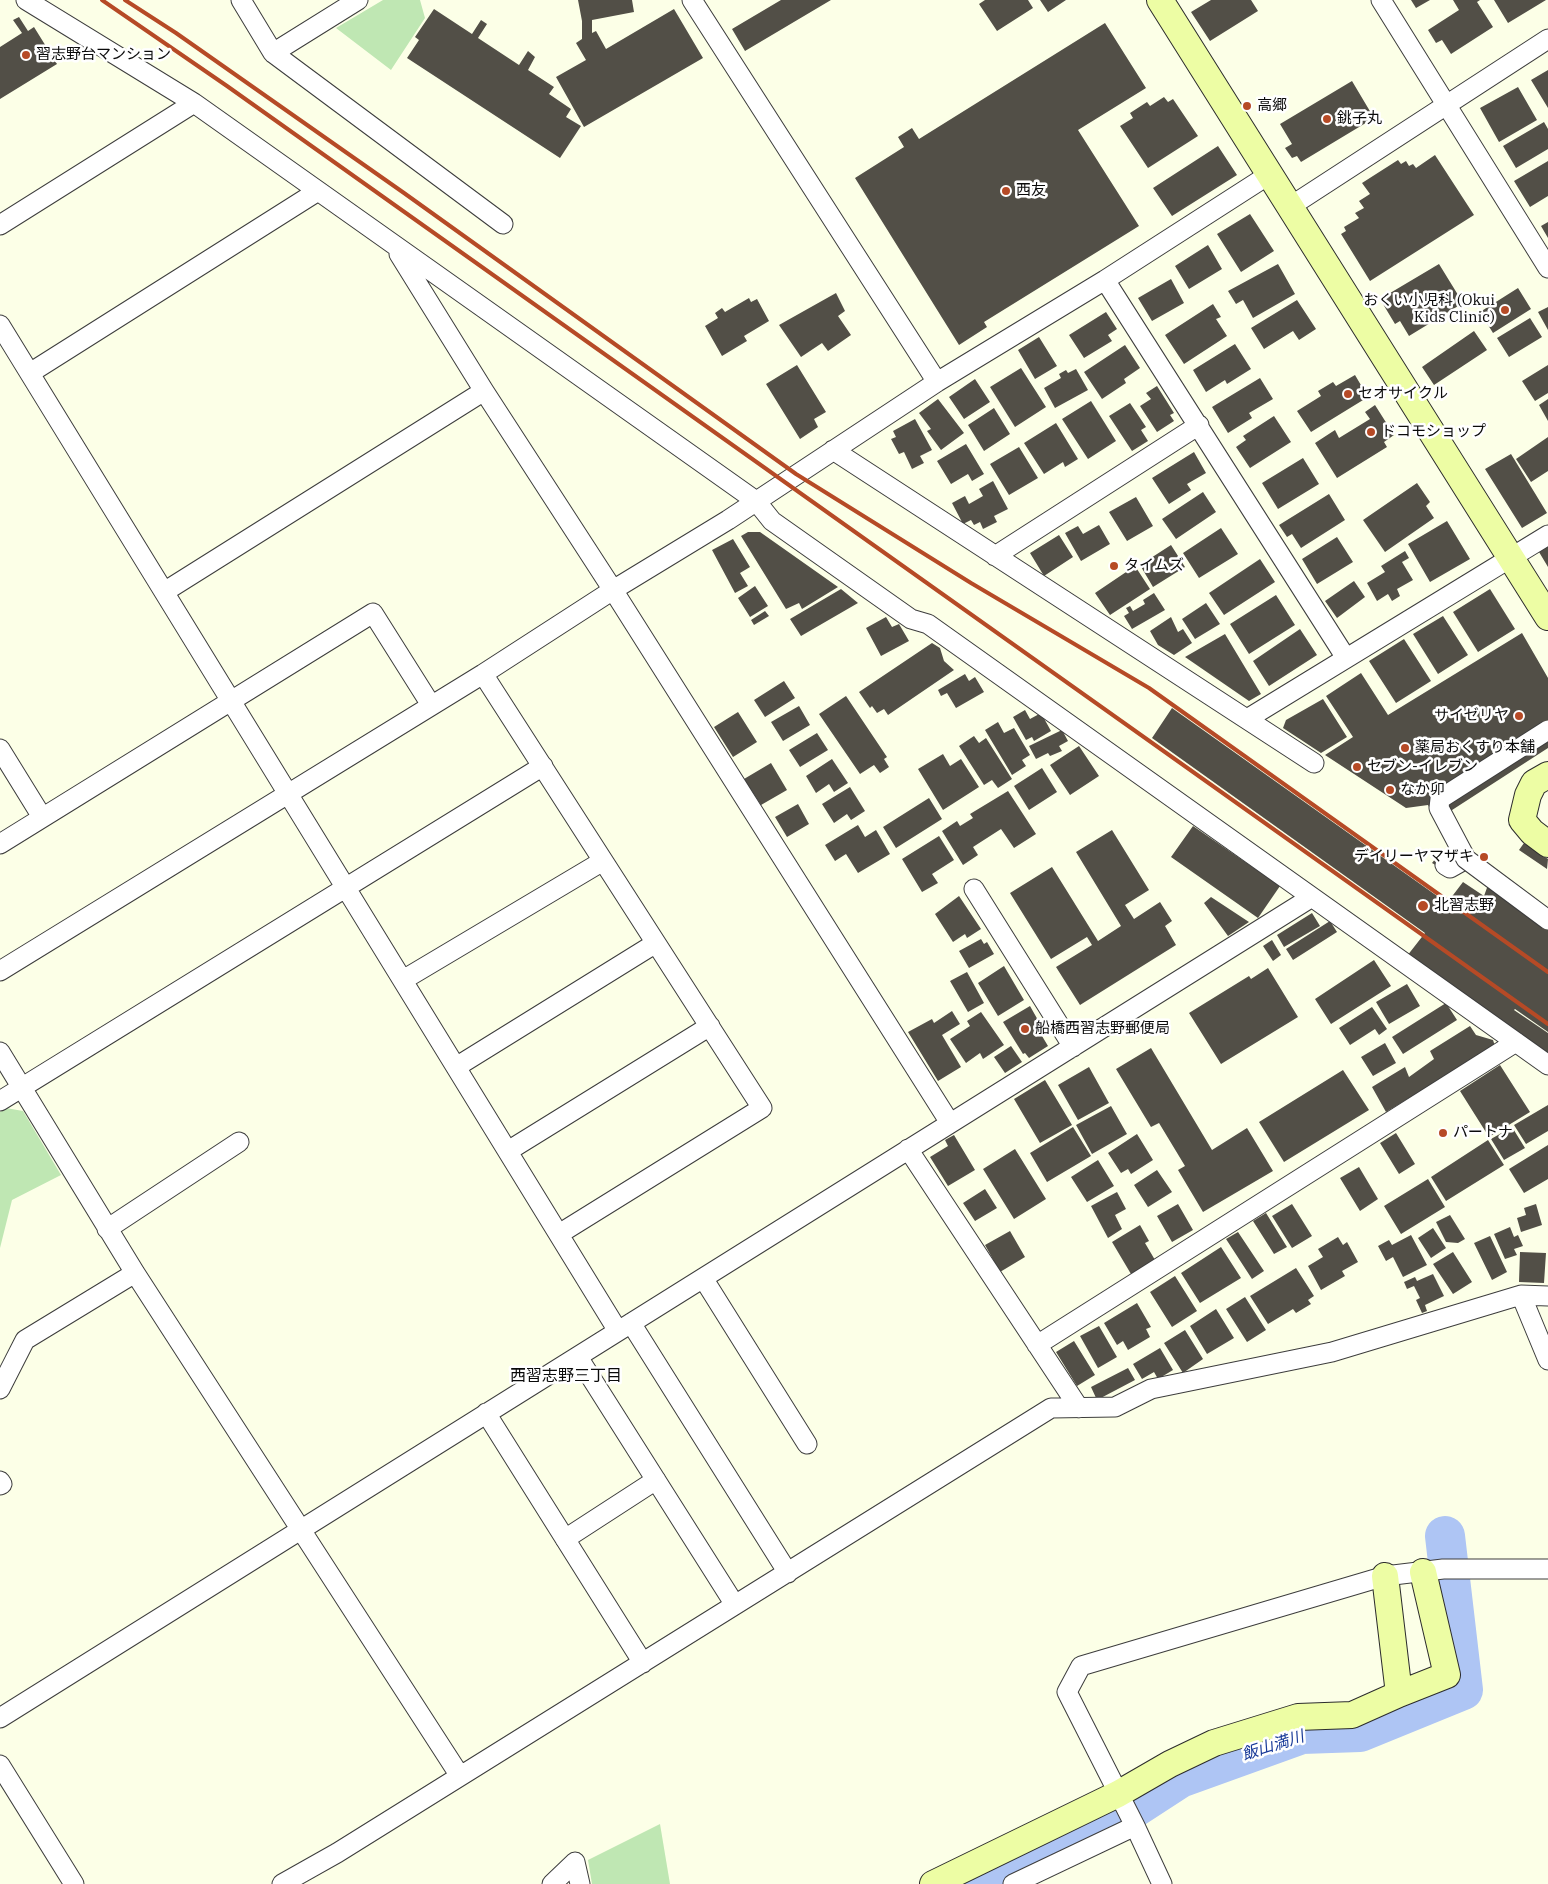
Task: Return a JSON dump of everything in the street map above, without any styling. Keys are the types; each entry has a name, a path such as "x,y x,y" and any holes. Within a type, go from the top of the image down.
{"street":[{"path":"26,0 194,103 756,501 772,521 912,619 928,624 1548,1065"},
{"path":"241,0 273,53 504,224"},
{"path":"273,53 358,0"},
{"path":"692,0 937,382"},
{"path":"1160,0 1548,617"},
{"path":"1381,0 1548,268"},
{"path":"1291,206 1548,39"},
{"path":"0,225 194,103"},
{"path":"0,972 483,674 756,501 937,382 1105,280 1270,174"},
{"path":"30,373 318,191"},
{"path":"395,246 484,391 614,590 950,1123"},
{"path":"1105,280 1346,658"},
{"path":"0,325 559,1234 625,1327 788,1573"},
{"path":"164,592 484,391"},
{"path":"995,556 1199,426"},
{"path":"833,450 1314,763"},
{"path":"1247,719 1548,535"},
{"path":"0,844 373,613 431,705"},
{"path":"483,674 762,1108 559,1234"},
{"path":"1548,730 1440,799 1439,808 1466,859 1548,920"},
{"path":"0,750 42,817"},
{"path":"0,1101 543,766"},
{"path":"1548,775 1534,783 1528,795 1522,820 1532,832 1548,844"},
{"path":"1445,865 1450,868 1466,859"},
{"path":"403,980 603,861"},
{"path":"974,889 1074,1047"},
{"path":"0,1718 1312,897"},
{"path":"456,1067 656,943"},
{"path":"508,1151 710,1026"},
{"path":"1037,1345 1516,1042"},
{"path":"0,1052 135,1274 460,1776"},
{"path":"107,1229 239,1142"},
{"path":"908,1149 1079,1408"},
{"path":"0,1389 25,1340 135,1274"},
{"path":"703,1278 807,1444"},
{"path":"1521,1295 1548,1360"},
{"path":"282,1884 337,1853 1051,1408 1115,1407 1150,1389 1332,1352 1521,1295 1548,1296"},
{"path":"578,1357 736,1606"},
{"path":"486,1413 643,1663"},
{"path":"565,1539 656,1480"},
{"path":"0,1481 2,1484 0,1485"},
{"path":"1162,1884 1068,1692 1081,1666 1385,1576 1442,1570 1548,1569"},
{"path":"933,1884 1121,1800 1170,1764 1214,1743 1298,1717 1352,1716 1447,1674 1442,1570"},
{"path":"1385,1576 1399,1694"},
{"path":"0,1765 74,1884"},
{"path":"1012,1884 1135,1826"},
{"path":"552,1884 576,1862 580,1884"}],"green space":[{"path":"383,0 420,0 425,18 391,70 336,28"},
{"path":"6,1108 23,1111 61,1175 12,1200 0,1248 0,1112"},
{"path":"660,1824 670,1884 592,1884 588,1860"}],"building":[{"path":"578,0 632,0 634,12 592,20 592,33 596,31 606,49 674,9 703,58 584,127 556,77 586,60 576,43 582,39 582,21"},
{"path":"781,0 831,0 745,51 732,29"},
{"path":"985,0 1028,0 1033,8 997,31 979,4"},
{"path":"1040,0 1066,0 1048,12"},
{"path":"1211,0 1251,0 1258,11 1210,41 1191,12"},
{"path":"1411,0 1430,0 1416,8"},
{"path":"1453,0 1480,0 1477,2 1493,27 1451,54 1442,40 1436,43 1428,30 1459,10"},
{"path":"1494,0 1546,0 1508,23"},
{"path":"434,9 472,34 481,20 487,24 478,38 519,65 528,51 535,57 528,70 554,87 549,94 571,109 566,117 581,126 560,158 407,58 419,40 415,37"},
{"name":"習志野台マンション","path":"19,17 28,31 34,27 57,64 0,99 0,47 22,33 13,20"},
{"path":"1105,23 1146,88 1078,130 1139,226 984,322 987,327 959,345 855,178 904,147 898,137 912,128 919,139"},
{"path":"1548,70 1548,108 1531,80"},
{"path":"1352,81 1374,118 1301,162 1297,156 1292,158 1285,148 1292,144 1280,124"},
{"path":"1518,87 1537,120 1499,142 1480,108"},
{"path":"1164,97 1168,102 1173,99 1198,136 1148,168 1120,126 1133,118 1130,113 1147,102 1150,106"},
{"path":"1544,122 1548,129 1548,149 1516,168 1503,146"},
{"path":"1218,146 1237,175 1172,216 1153,188"},
{"path":"1435,155 1474,215 1370,281 1341,234 1346,231 1344,227 1359,218 1355,213 1364,208 1359,201 1370,194 1362,183 1398,160 1401,164 1406,161 1409,166 1413,164 1416,168"},
{"path":"1548,161 1548,196 1530,207 1514,181"},
{"path":"1250,214 1274,251 1241,272 1217,234"},
{"path":"1548,222 1548,238 1541,226"},
{"path":"1208,245 1222,269 1189,289 1175,266"},
{"path":"1278,264 1295,294 1253,318 1243,300 1236,304 1228,291"},
{"path":"1439,264 1463,303 1409,336 1400,321 1395,324 1380,299"},
{"path":"1171,279 1184,303 1152,321 1138,298"},
{"name":"おくい小児科 (Okui Kids Clinic)","path":"1518,288 1531,309 1493,333 1480,312"},
{"path":"836,293 845,311 838,316 851,335 828,351 822,343 801,357 779,325"},
{"path":"749,298 751,302 757,299 769,321 744,336 747,341 722,356 705,326 718,318 715,313 722,308 725,312"},
{"path":"1297,300 1316,329 1299,340 1293,331 1264,349 1251,328"},
{"path":"1213,304 1221,317 1216,319 1227,336 1184,364 1165,335"},
{"path":"1548,307 1548,330 1538,312"},
{"path":"1106,312 1117,329 1108,335 1112,341 1084,358 1069,335"},
{"path":"1530,318 1542,337 1509,357 1497,338"},
{"path":"1474,331 1487,350 1434,385 1422,367"},
{"path":"1039,337 1057,366 1035,379 1018,350"},
{"path":"1235,344 1251,369 1227,384 1225,380 1206,392 1193,370"},
{"path":"1125,345 1140,368 1124,379 1126,383 1102,399 1084,372"},
{"path":"797,365 826,412 814,419 818,427 800,439 766,384"},
{"path":"1548,365 1548,393 1535,401 1522,381"},
{"path":"1021,368 1046,407 1015,427 990,387"},
{"path":"1076,369 1088,390 1055,408 1044,388 1061,378 1059,374 1066,370 1068,373"},
{"path":"1355,375 1368,397 1311,432 1297,411 1321,396 1318,391 1333,382 1336,386"},
{"path":"1260,378 1273,399 1249,413 1252,418 1228,433 1212,407"},
{"path":"975,379 990,402 964,419 949,397"},
{"path":"1157,386 1174,413 1170,415 1174,421 1157,432 1140,406 1151,399 1146,393"},
{"path":"938,399 964,433 941,450 927,431 931,429 919,413"},
{"path":"1548,399 1548,421 1539,405"},
{"path":"1091,401 1116,441 1088,459 1062,419"},
{"path":"1130,403 1146,427 1141,430 1148,441 1132,451 1109,416"},
{"path":"1375,405 1394,435 1384,442 1387,447 1337,478 1315,443 1335,430 1339,438 1370,419 1365,412"},
{"path":"994,408 1010,434 984,451 968,425"},
{"path":"1274,416 1291,442 1250,468 1236,447 1246,440 1243,436"},
{"path":"915,419 932,450 920,456 924,463 912,469 904,452 899,454 891,439 896,437 893,431"},
{"path":"1056,423 1078,459 1065,467 1063,462 1044,474 1024,443"},
{"path":"1548,437 1548,471 1531,482 1516,459"},
{"path":"966,444 984,474 972,481 968,474 951,484 937,461"},
{"path":"1019,447 1038,478 1009,495 990,464"},
{"path":"1194,452 1206,473 1187,484 1191,490 1169,504 1152,478"},
{"path":"1511,454 1547,513 1522,528 1485,469"},
{"path":"1303,458 1319,484 1278,509 1262,483"},
{"path":"993,481 1008,509 994,516 997,522 983,529 980,522 974,525 971,520 963,524 952,503 965,496 969,504 983,496 979,489"},
{"path":"1417,483 1430,502 1426,506 1434,518 1385,552 1363,520"},
{"path":"1203,492 1216,512 1176,539 1162,519"},
{"path":"1329,494 1345,520 1301,548 1292,534 1287,537 1279,525"},
{"path":"1136,497 1153,526 1127,541 1109,512"},
{"path":"1447,521 1470,559 1430,582 1408,544"},
{"path":"1099,525 1110,544 1081,561 1065,533 1078,526 1083,534"},
{"path":"1221,528 1238,554 1199,578 1183,553"},
{"path":"748,532 760,532 838,587 802,609 799,603 786,609 741,536"},
{"path":"1059,535 1073,557 1044,576 1030,553"},
{"path":"1337,537 1353,562 1317,584 1302,559"},
{"path":"733,539 750,567 740,573 748,586 735,593 712,550"},
{"path":"1171,545 1185,567 1153,587 1140,565"},
{"path":"1548,546 1548,567 1539,552"},
{"path":"1405,551 1409,558 1402,562 1413,580 1397,589 1400,596 1392,601 1388,594 1377,601 1367,583 1385,572 1381,566"},
{"path":"1260,559 1275,582 1224,615 1209,593"},
{"path":"1135,566 1150,589 1110,615 1095,593"},
{"path":"1354,581 1365,597 1337,618 1325,601"},
{"path":"755,586 768,606 750,617 738,598"},
{"path":"841,589 858,603 801,636 790,619"},
{"path":"1490,589 1515,629 1478,652 1453,612"},
{"path":"1154,593 1165,610 1132,629 1124,616 1129,613 1126,608 1130,606 1133,611 1145,604 1143,600"},
{"path":"1276,595 1295,625 1249,654 1230,624"},
{"path":"1206,603 1220,624 1195,639 1182,619"},
{"path":"765,611 769,616 754,625 751,620"},
{"path":"1443,616 1468,655 1438,674 1413,634"},
{"path":"886,617 892,627 899,624 909,641 881,656 866,628"},
{"path":"1171,617 1178,632 1183,629 1192,643 1174,655 1158,645 1150,631"},
{"path":"1300,629 1317,655 1269,686 1253,661"},
{"path":"1522,633 1548,678 1548,748 1449,812 1466,850 1548,913 1548,1032 1514,1010 1548,1033 1548,1056 1407,956 1425,933 1152,738 1172,708 1447,903 1463,882 1484,896 1488,885 1464,867 1451,874 1432,863 1440,853 1452,861 1455,859 1428,805 1406,808 1325,755 1353,737 1326,696 1361,673 1388,715"},
{"path":"1225,634 1261,694 1249,701 1185,657"},
{"path":"1404,639 1431,681 1396,703 1369,661"},
{"path":"932,643 940,648 944,661 954,670 888,715 884,709 877,713 872,706 870,708 859,692"},
{"path":"965,674 969,681 975,677 984,692 956,708 947,693 941,696 938,690"},
{"path":"784,681 795,698 765,717 754,700"},
{"path":"846,696 887,757 884,759 889,767 880,773 874,765 860,774 819,714"},
{"path":"1323,699 1347,737 1321,753 1283,728 1286,720"},
{"path":"799,706 810,725 783,741 771,722"},
{"path":"1025,710 1030,719 1041,713 1051,731 1034,741 1032,737 1026,740 1013,717"},
{"path":"738,712 757,742 733,757 714,727"},
{"path":"998,722 1004,733 1014,728 1030,755 1022,760 1026,766 1012,775 985,730"},
{"path":"1062,730 1068,741 1059,746 1062,751 1050,756 1048,753 1036,759 1029,746"},
{"path":"817,733 828,750 800,767 789,750"},
{"path":"974,736 979,743 986,738 1012,779 998,788 992,780 984,785 959,746"},
{"path":"1079,746 1099,776 1070,795 1050,765"},
{"path":"943,754 950,766 961,759 979,787 943,810 918,769"},
{"path":"832,759 848,783 834,792 829,784 816,793 806,776"},
{"path":"771,763 787,790 761,805 744,779"},
{"path":"1042,768 1057,792 1029,810 1014,786"},
{"path":"850,787 865,811 851,820 847,814 834,823 822,804"},
{"path":"1008,791 1036,834 1014,848 1001,829 973,847 978,855 963,865 942,831 957,821 960,826 973,818 970,814"},
{"path":"929,798 942,819 896,848 883,827"},
{"path":"798,804 809,824 787,837 775,817"},
{"path":"858,825 865,837 876,830 890,854 858,873 846,854 835,861 825,845"},
{"path":"1193,826 1280,886 1258,918 1171,857"},
{"path":"1112,830 1149,890 1125,905 1134,919 1160,902 1172,921 1165,926 1176,945 1080,1005 1056,967 1092,945 1087,937 1051,959 1010,893 1052,867 1098,941 1121,926 1076,852"},
{"path":"939,836 954,860 932,874 938,883 922,892 902,859"},
{"path":"1524,843 1548,859 1547,869 1519,850"},
{"path":"959,896 981,929 967,938 965,934 953,942 935,914"},
{"path":"1211,897 1249,922 1228,936 1204,903"},
{"path":"1312,913 1320,926 1284,947 1277,935"},
{"path":"1330,921 1337,932 1293,960 1286,949"},
{"path":"981,939 984,944 987,942 994,954 969,968 959,951"},
{"path":"1272,940 1281,955 1273,961 1263,946"},
{"path":"1374,960 1391,986 1331,1024 1315,999"},
{"path":"1004,966 1024,1000 998,1016 978,983"},
{"path":"1268,968 1298,1017 1221,1064 1189,1013 1249,976 1251,979"},
{"path":"967,972 984,1003 968,1012 950,981"},
{"path":"1407,984 1420,1006 1389,1024 1376,1002"},
{"path":"1446,1003 1457,1020 1403,1054 1392,1037"},
{"path":"1030,1006 1043,1029 1039,1031 1048,1046 1029,1058 1025,1053 1023,1054 1003,1022"},
{"path":"1372,1007 1387,1029 1379,1035 1375,1029 1350,1045 1339,1028"},
{"path":"952,1011 960,1024 942,1035 961,1067 938,1081 908,1032 932,1019 934,1023"},
{"path":"981,1012 1004,1045 983,1059 980,1053 966,1063 950,1039 970,1026 967,1021"},
{"path":"1470,1026 1476,1035 1493,1040 1495,1046 1386,1112 1372,1087 1405,1067 1409,1077 1434,1059 1430,1051"},
{"path":"1385,1043 1396,1063 1373,1076 1361,1057"},
{"path":"1011,1046 1022,1062 1005,1073 994,1057"},
{"path":"1151,1048 1212,1150 1247,1128 1273,1171 1203,1212 1178,1170 1185,1166 1159,1123 1151,1127 1116,1069"},
{"path":"1500,1065 1530,1112 1489,1137 1460,1091"},
{"path":"1089,1067 1109,1103 1078,1120 1058,1085"},
{"path":"1343,1070 1369,1110 1284,1162 1259,1122"},
{"path":"1045,1080 1072,1125 1040,1143 1014,1099"},
{"path":"1548,1105 1548,1131 1526,1144 1514,1125"},
{"path":"1111,1106 1127,1134 1092,1154 1076,1125"},
{"path":"1073,1127 1091,1156 1047,1182 1030,1153"},
{"path":"1512,1127 1525,1148 1504,1160 1491,1139"},
{"path":"1396,1133 1415,1164 1399,1174 1380,1143"},
{"path":"1137,1134 1153,1160 1131,1174 1128,1169 1121,1173 1108,1153"},
{"path":"954,1135 975,1170 948,1186 930,1157 948,1146 945,1140"},
{"path":"1488,1140 1504,1165 1446,1201 1431,1177"},
{"path":"1548,1145 1548,1179 1524,1193 1509,1169"},
{"path":"1015,1149 1046,1199 1014,1219 983,1169"},
{"path":"1098,1160 1114,1186 1087,1202 1071,1177"},
{"path":"1359,1167 1378,1199 1360,1211 1340,1178"},
{"path":"1157,1170 1172,1192 1148,1207 1134,1185"},
{"path":"1428,1179 1445,1207 1401,1234 1384,1206"},
{"path":"985,1189 997,1208 975,1221 963,1203"},
{"path":"1117,1192 1126,1209 1115,1215 1122,1229 1108,1238 1091,1206"},
{"path":"1178,1204 1193,1230 1172,1242 1157,1216"},
{"path":"1292,1204 1312,1236 1292,1248 1272,1216"},
{"path":"1536,1204 1542,1225 1521,1232 1517,1218 1526,1215 1524,1208"},
{"path":"1266,1213 1287,1247 1274,1254 1253,1221"},
{"path":"1450,1215 1465,1239 1458,1243 1446,1242 1436,1222"},
{"path":"1140,1225 1149,1241 1145,1243 1155,1260 1131,1274 1112,1242"},
{"path":"1510,1227 1514,1237 1518,1235 1523,1246 1514,1249 1517,1255 1505,1259 1494,1234"},
{"path":"1433,1228 1446,1248 1431,1258 1418,1238"},
{"path":"1010,1231 1025,1257 1000,1272 985,1245"},
{"path":"1238,1232 1264,1271 1252,1279 1226,1239"},
{"path":"1411,1235 1427,1265 1403,1277 1393,1257 1386,1261 1378,1246 1389,1240 1392,1245"},
{"path":"1490,1236 1507,1272 1492,1280 1474,1243"},
{"path":"1338,1237 1343,1245 1347,1242 1358,1262 1342,1271 1345,1276 1321,1290 1308,1266 1323,1257 1318,1249"},
{"path":"1221,1247 1241,1278 1200,1303 1181,1273"},
{"path":"1453,1252 1472,1282 1453,1294 1433,1264"},
{"path":"1520,1252 1546,1253 1544,1283 1519,1282"},
{"path":"1296,1268 1314,1296 1308,1300 1311,1304 1296,1313 1293,1309 1268,1324 1250,1296"},
{"path":"1433,1274 1444,1296 1425,1305 1427,1311 1422,1313 1416,1300 1420,1298 1414,1286 1407,1289 1404,1282 1415,1277 1417,1281"},
{"path":"1175,1276 1197,1311 1172,1327 1150,1292"},
{"path":"1245,1297 1266,1330 1247,1342 1226,1309"},
{"path":"1137,1303 1151,1327 1146,1329 1150,1337 1128,1350 1123,1341 1117,1345 1104,1323"},
{"path":"1216,1309 1234,1338 1207,1354 1190,1326"},
{"path":"1099,1326 1117,1357 1098,1368 1080,1336"},
{"path":"1185,1330 1203,1359 1183,1373 1164,1343"},
{"path":"1074,1341 1095,1375 1077,1386 1056,1352"},
{"path":"1160,1348 1173,1370 1158,1379 1154,1372 1142,1379 1133,1364"},
{"path":"1128,1368 1135,1380 1097,1400 1091,1387"}],"waterway":[{"name":"飯山満川","path":"979,1884 1120,1817 1180,1778 1302,1734 1360,1732 1463,1690 1445,1536"}],"railway":[{"path":"102,0 227,86 1548,1024"},
{"path":"125,0 176,33 404,193 796,474 971,583 1149,688 1548,972"}],"place":[{"name":"習志野台マンション","path":"26,55"},
{"name":"高郷","path":"1247,106"},
{"name":"銚子丸","path":"1327,119"},
{"name":"西友","path":"1006,191"},
{"name":"おくい小児科 (Okui Kids Clinic)","path":"1505,310"},
{"name":"セオサイクル","path":"1348,394"},
{"name":"ドコモショップ","path":"1371,432"},
{"name":"タイムズ","path":"1114,566"},
{"name":"サイゼリヤ","path":"1519,716"},
{"name":"薬局おくすり本舗","path":"1405,748"},
{"name":"セブン-イレブン","path":"1357,767"},
{"name":"なか卯","path":"1390,790"},
{"name":"デイリーヤマザキ","path":"1484,857"},
{"name":"北習志野","path":"1423,906"},
{"name":"船橋西習志野郵便局","path":"1025,1029"},
{"name":"パートナ","path":"1443,1133"}],"district":[{"name":"西習志野三丁目","path":"566,1376"}]}
